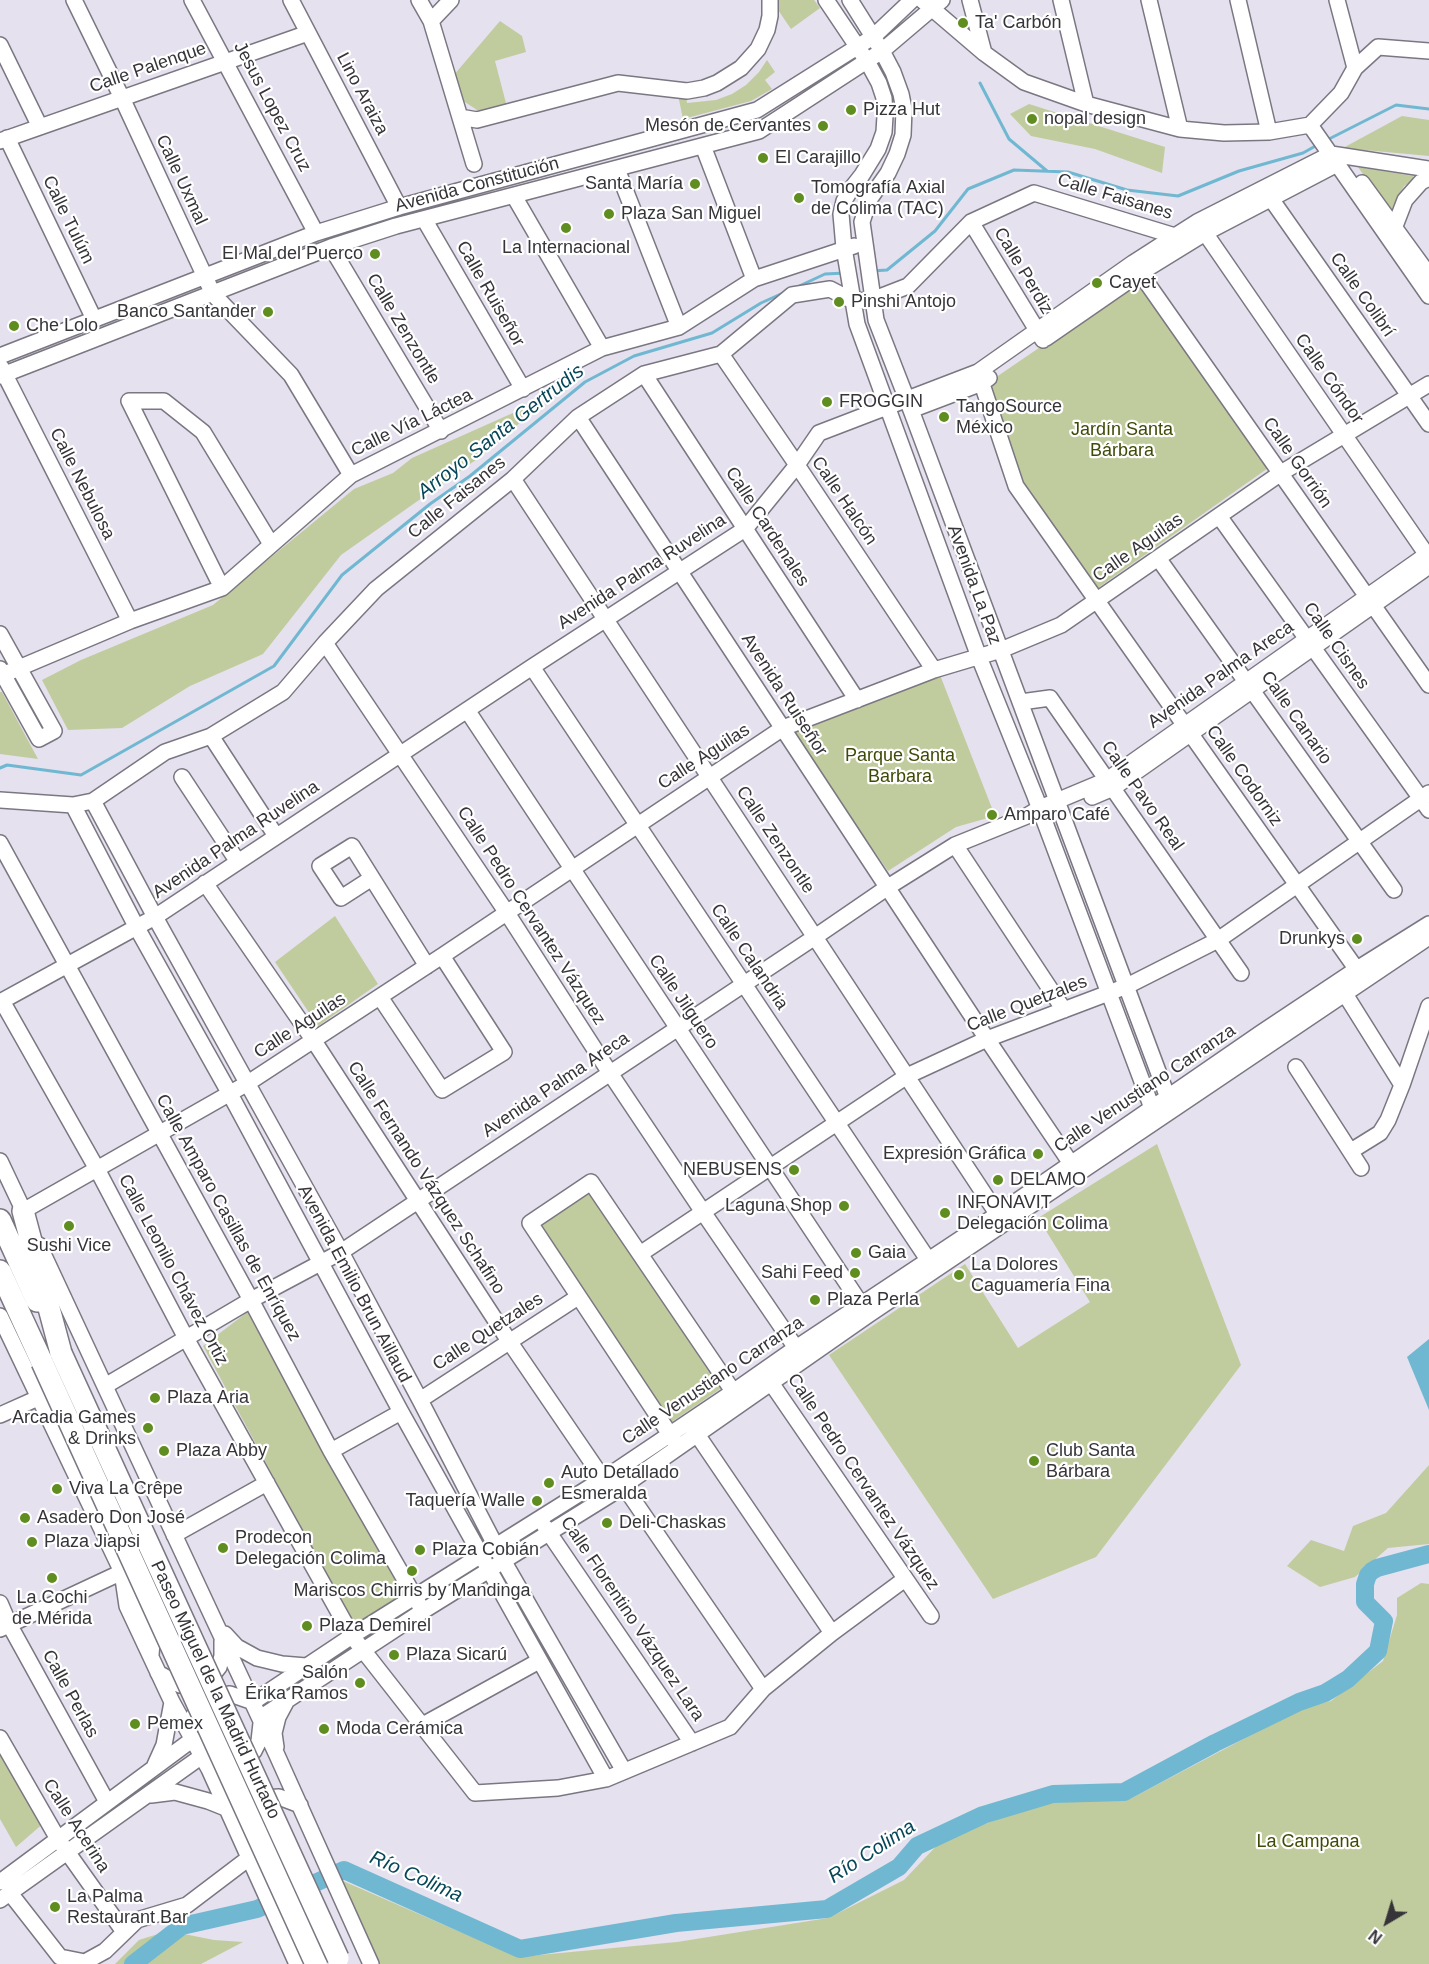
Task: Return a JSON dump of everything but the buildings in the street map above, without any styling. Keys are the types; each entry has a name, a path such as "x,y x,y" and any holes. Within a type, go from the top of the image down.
{"highway":[{"path":"23,1211 51,1358"},
{"name":"Paseo Miguel de la Madrid Hurtado","path":"0,1220 51,1358 316,1964"},
{"name":"Paseo Miguel de la Madrid Hurtado","path":"0,1271 51,1358 339,1961"},
{"path":"0,1291 51,1358"}],"street":[{"name":"Calle Uxmal","path":"74,0 213,294 291,375 351,475"},
{"name":"Jesus Lopez Cruz","path":"192,0 316,232"},
{"name":"Lino Araiza","path":"291,0 399,207"},
{"path":"419,0 431,21 474,164"},
{"path":"431,21 451,0"},
{"path":"460,117 477,120 618,83 687,91 704,88 741,68 758,49 767,30 770,0"},
{"name":"Avenida La Paz","path":"826,0 867,61 884,98 884,132 870,163 844,201 841,226 857,324 1036,814 1154,1114"},
{"name":"Avenida La Paz","path":"850,0 893,72 904,109 903,135 897,154 888,173 869,200 862,222 876,320 1170,1103"},
{"name":"Avenida Constitución","path":"0,356 316,232 399,207 757,110 873,37 912,0"},
{"path":"970,0 984,53"},
{"path":"1061,0 1086,104"},
{"path":"1149,0 1180,129"},
{"path":"1238,0 1269,132"},
{"path":"1337,0 1356,68"},
{"path":"932,3 984,53 1024,82 1086,104 1180,129 1224,133 1269,132 1326,142 1428,175 1405,200 1391,231"},
{"name":"Avenida Constitución","path":"2,372 213,294 331,247 424,219 759,130 882,51 932,3"},
{"name":"Calle Palenque","path":"3,140 308,33"},
{"path":"0,45 40,127"},
{"name":"Avenida Palma Ruvelina","path":"1,1002 155,917 745,529 797,465 819,433 888,407 909,405 980,377 1179,241 1267,194 1326,142 1341,93 1356,68 1378,47 1429,51"},
{"path":"716,120 722,141"},
{"name":"Calle Tulúm","path":"3,140 94,319"},
{"path":"1326,142 1391,231 1429,274"},
{"path":"703,146 754,279"},
{"path":"617,169 679,327"},
{"name":"Calle Faisanes","path":"0,800 73,805 93,801 165,752 211,736 283,692 376,589 513,479 578,417 644,374 721,354 792,295 830,289 853,301 872,300 908,286 971,222 1034,193 1179,241"},
{"name":"Calle Colibrí","path":"1267,194 1429,424"},
{"path":"514,196 602,348"},
{"name":"Calle Ruiseñor","path":"424,219 522,389"},
{"name":"Calle Perdiz","path":"971,222 1040,336"},
{"name":"Calle Cóndor","path":"1201,228 1428,558"},
{"path":"1391,231 1429,296"},
{"name":"Calle Vía Láctea","path":"1,674 19,669 130,621 222,588 351,475 602,348 679,327 754,279 864,243"},
{"name":"Calle Zenzontle","path":"331,247 441,430"},
{"name":"Calle Gorrión","path":"1137,268 1429,685"},
{"name":"Calle Halcón","path":"721,354 934,670"},
{"name":"Calle Nebulosa","path":"2,372 130,621"},
{"name":"Calle Cardenales","path":"644,374 857,700"},
{"name":"Calle Codorniz","path":"980,377 1016,486 1360,974"},
{"name":"Calle Aguilas","path":"23,1211 248,1083 783,728 934,670 1001,650 1061,625 1281,473 1429,384"},
{"path":"222,588 129,401 164,401 204,432 271,544"},
{"name":"Avenida Ruiseñor","path":"578,417 1074,1168"},
{"name":"Calle Zenzontle","path":"513,479 1001,1219"},
{"name":"Calle Cisnes","path":"1219,516 1426,801"},
{"name":"Calle Canario","path":"1158,558 1394,890"},
{"name":"Avenida Palma Areca","path":"105,1386 187,1340 251,1300 341,1252 888,887 955,845 1110,784 1428,558"},
{"path":"0,634 54,731 39,739 1,674"},
{"name":"Calle Pedro Cervantez Vázquez","path":"325,643 507,913 703,1212 802,1352"},
{"name":"Calle Calandria","path":"532,667 931,1265"},
{"name":"Calle Pavo Real","path":"1021,702 1050,698 1241,973"},
{"name":"Calle Jilguero","path":"467,710 865,1310"},
{"path":"211,736 276,836"},
{"path":"182,777 238,862"},
{"name":"Avenida Emilio Brun Aillaud","path":"93,801 341,1252 504,1562 624,1771"},
{"name":"Calle Quetzales","path":"640,1254 907,1076 987,1039 1127,986 1218,940 1359,842 1426,801"},
{"name":"Avenida Emilio Brun Aillaud","path":"73,805 137,928 230,1094 488,1571 606,1779"},
{"name":"Calle Amparo Casillas de Enríquez","path":"0,843 251,1300 331,1451 423,1611"},
{"path":"955,845 1064,1010"},
{"path":"372,878 427,966"},
{"name":"Calle Fernando Vázquez Schafino","path":"206,883 314,1041 509,1341 763,1689"},
{"name":"Calle Venustiano Carranza","path":"253,1702 352,1636 609,1475 670,1434 692,1428 1170,1103 1336,994 1429,924"},
{"name":"Calle Venustiano Carranza","path":"1360,974 1429,937"},
{"path":"380,997 442,1090 504,1052 442,956"},
{"path":"1336,994 1402,1084"},
{"name":"Calle Leonilo Chávez Ortiz","path":"1,1002 97,1169 187,1340 352,1636 421,1726 475,1793 558,1788 606,1779"},
{"path":"1351,1151 1380,1133 1402,1084 1429,1006"},
{"path":"1296,1067 1361,1168"},
{"path":"0,1161 253,1702 371,1964"},
{"path":"679,1447 530,1223 591,1182 737,1398"},
{"name":"Calle Quetzales","path":"420,1400 578,1297"},
{"path":"0,1316 122,1572 127,1606 150,1657 228,1809 297,1964"},
{"name":"Calle Pedro Cervantez Vázquez","path":"767,1376 931,1616"},
{"path":"0,1415 38,1398"},
{"path":"331,1451 401,1412"},
{"path":"692,1428 832,1633"},
{"name":"Calle Venustiano Carranza","path":"260,1718 423,1611 618,1490 679,1447 692,1428"},
{"path":"174,1535 267,1483"},
{"name":"Calle Florentino Vázquez Lara","path":"540,1518 692,1743"},
{"path":"5,1627 122,1572"},
{"path":"606,1779 730,1727 763,1689 832,1633 905,1579"},
{"name":"Calle Perlas","path":"0,1604 5,1627 107,1802"},
{"path":"219,1631 237,1647 257,1658 282,1664 306,1666"},
{"path":"158,1673 180,1684 202,1683 219,1667 222,1656 219,1631"},
{"path":"421,1726 539,1661"},
{"path":"193,1739 191,1732 194,1716 197,1709 207,1700 215,1696 230,1694 253,1702"},
{"path":"276,1753 274,1733 278,1717 288,1698"},
{"path":"154,1767 164,1745 172,1702"},
{"path":"202,1756 223,1764 245,1759 260,1741 262,1730 260,1718"},
{"name":"Calle Acerina","path":"0,1738 58,1839 124,1932"},
{"path":"3,1892 58,1839 193,1739"},
{"path":"3,1892 68,1852 202,1756"},
{"path":"148,1796 175,1792 228,1809"},
{"path":"240,1839 242,1818 256,1802 264,1798 279,1797 300,1805"},
{"path":"3,1892 60,1957 85,1962 105,1951 137,1920 187,1905 249,1858"}],"green space":[{"path":"776,0 814,0 820,8 791,29 776,7"},
{"path":"500,21 522,36 526,52 495,61 507,107 486,112 477,110 462,100 453,76"},
{"path":"767,60 775,72 765,80 772,89 751,101 683,119 678,95 686,95 687,103 716,100 732,94 746,85"},
{"path":"1029,104 1165,147 1162,173 1095,149 1031,136 1010,114"},
{"path":"1402,116 1429,120 1429,156 1343,148"},
{"path":"1358,167 1413,176 1413,181 1404,186 1390,212"},
{"name":"Jardín Santa Bárbara","path":"1140,279 1271,466 1095,590 1023,487 989,382"},
{"path":"533,404 536,409 480,457 341,555 263,654 190,686 122,728 68,730 42,680 81,660 213,605 354,489 393,473 412,458"},
{"name":"Parque Santa Barbara","path":"940,675 995,816 956,827 888,871 791,731"},
{"path":"0,692 2,692 38,759 0,754"},
{"path":"335,916 378,984 318,1026 275,962"},
{"name":"Club Santa Bárbara","path":"1157,1144 1241,1365 1096,1557 993,1599 829,1355 965,1264 1018,1348 1090,1302 1038,1218"},
{"path":"590,1189 723,1387 670,1423 536,1225"},
{"path":"250,1310 404,1595 355,1628 203,1346"},
{"path":"1429,1465 1429,1544 1388,1548 1355,1577 1320,1587 1287,1566 1311,1540 1344,1551 1353,1526 1386,1513"},
{"name":"La Campana","path":"1421,1583 1429,1584 1429,1964 380,1964 343,1881 518,1957 677,1942 828,1918 904,1880 944,1838 1065,1798 1130,1799 1304,1707 1331,1701 1383,1661 1397,1615 1397,1598"},
{"path":"0,1747 45,1822 16,1847 0,1819"},
{"path":"158,1934 184,1934 214,1940 243,1942 201,1964 115,1964 139,1940"}],"water":[{"path":"1429,1339 1429,1410 1407,1357"}],"waterway":[{"path":"980,83 1009,139 1047,171"},
{"name":"Arroyo Santa Gertrudis","path":"1327,140 1396,105 1429,109"},
{"name":"Arroyo Santa Gertrudis","path":"872,271 887,270 935,231 968,189 1014,170 1068,172 1127,190 1178,196 1239,171 1303,153 1319,144"},
{"name":"Arroyo Santa Gertrudis","path":"795,288 825,274 845,273"},
{"name":"Arroyo Santa Gertrudis","path":"0,768 7,765 81,775 274,666 342,575 430,504 470,476 585,382 634,356 712,333 761,303 783,293"},
{"name":"Río Colima","path":"133,1964 182,1926 257,1909 344,1870 520,1949 676,1923 827,1909 899,1867 917,1846 983,1815 1053,1794 1124,1792 1215,1743 1299,1702 1325,1693 1348,1679 1378,1651 1384,1621 1365,1602 1365,1584 1368,1575 1377,1568 1429,1554"}],"place":[{"name":"Ta' Carbón","path":"963,23"},
{"name":"Pizza Hut","path":"851,110"},
{"name":"nopal design","path":"1032,119"},
{"name":"Mesón de Cervantes","path":"823,126"},
{"name":"El Carajillo","path":"763,158"},
{"name":"Santa María","path":"695,184"},
{"name":"Tomografía Axial de Colima (TAC)","path":"799,198"},
{"name":"Plaza San Miguel","path":"609,214"},
{"name":"La Internacional","path":"566,228"},
{"name":"El Mal del Puerco","path":"375,254"},
{"name":"Cayet","path":"1097,283"},
{"name":"Pinshi Antojo","path":"839,302"},
{"name":"Banco Santander","path":"268,312"},
{"name":"Che Lolo","path":"14,326"},
{"name":"FROGGIN","path":"827,402"},
{"name":"TangoSource México","path":"944,417"},
{"name":"Amparo Café","path":"992,815"},
{"name":"Drunkys","path":"1357,939"},
{"name":"Expresión Gráfica","path":"1038,1154"},
{"name":"NEBUSENS","path":"794,1170"},
{"name":"DELAMO","path":"998,1180"},
{"name":"Laguna Shop","path":"844,1206"},
{"name":"INFONAVIT Delegación Colima","path":"945,1213"},
{"name":"Sushi Vice","path":"69,1226"},
{"name":"Gaia","path":"856,1253"},
{"name":"Sahi Feed","path":"855,1273"},
{"name":"La Dolores Caguamería Fina","path":"959,1275"},
{"name":"Plaza Perla","path":"815,1300"},
{"name":"Plaza Aria","path":"155,1398"},
{"name":"Arcadia Games & Drinks","path":"148,1428"},
{"name":"Plaza Abby","path":"164,1451"},
{"name":"Club Santa Bárbara","path":"1034,1461"},
{"name":"Auto Detallado Esmeralda","path":"549,1483"},
{"name":"Viva La Crêpe","path":"57,1489"},
{"name":"Taquería Walle","path":"537,1501"},
{"name":"Asadero Don José","path":"25,1518"},
{"name":"Deli-Chaskas","path":"607,1523"},
{"name":"Plaza Jiapsi","path":"32,1542"},
{"name":"Prodecon Delegación Colima","path":"223,1548"},
{"name":"Plaza Cobián","path":"420,1550"},
{"name":"Mariscos Chirris by Mandinga","path":"412,1571"},
{"name":"La Cochi de Mérida","path":"52,1578"},
{"name":"Plaza Demirel","path":"307,1626"},
{"name":"Plaza Sicarú","path":"394,1655"},
{"name":"Salón Érika Ramos","path":"360,1683"},
{"name":"Pemex","path":"135,1724"},
{"name":"Moda Cerámica","path":"324,1729"},
{"name":"La Palma Restaurant Bar","path":"55,1907"}]}
